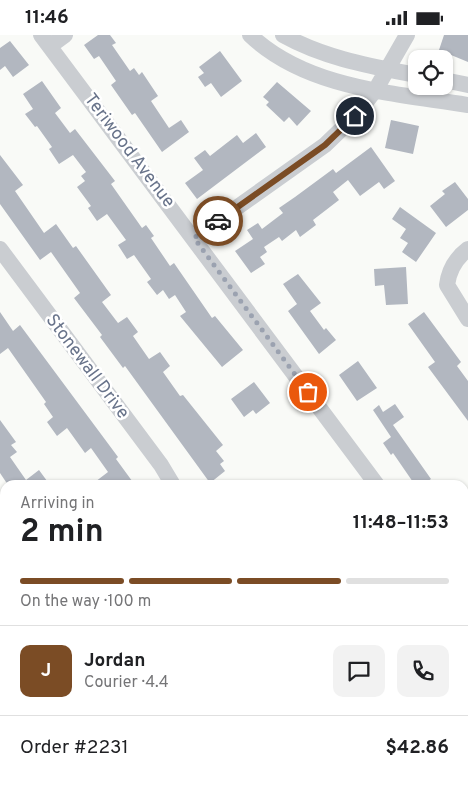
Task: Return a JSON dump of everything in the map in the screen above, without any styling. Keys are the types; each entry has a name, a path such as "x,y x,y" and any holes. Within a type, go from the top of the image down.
{"street":[{"path":"46,41 65,35"},
{"path":"250,35 290,63 336,81 468,105"},
{"path":"283,35 303,46 337,58 408,73"},
{"path":"194,238 325,145 355,116 376,89 408,35"},
{"name":"Teriwood Avenue","path":"46,41 373,480"},
{"path":"453,82 468,85"},
{"name":"Stonewall Drive","path":"0,249 161,465 170,480"},
{"path":"468,249 460,255 449,272 447,285 454,300 468,319"}],"building":[{"path":"98,35 110,35 116,43 112,45 130,71 134,68 139,75 142,72 158,96 151,101 169,128 181,120 189,132 162,152 135,113 132,115 111,85 116,81 99,56 94,59 84,45"},
{"path":"444,35 468,35 468,62 453,56 453,50 439,50"},
{"path":"10,41 29,65 13,77 5,66 0,70 0,48"},
{"path":"220,51 242,81 221,97 211,83 205,87 198,77 204,73 199,67"},
{"path":"42,81 61,108 55,113 70,133 75,129 115,181 111,184 142,228 146,225 154,236 151,238 170,266 174,263 212,318 215,316 243,350 222,367 180,316 186,312 175,295 169,299 163,290 157,295 147,282 151,279 134,255 127,259 118,245 126,240 107,214 97,221 88,208 91,206 77,187 85,181 81,176 86,172 73,155 59,164 49,149 52,147 37,126 35,127 25,114 33,109 23,94"},
{"path":"277,82 311,111 297,126 289,117 284,122 266,105 269,102 263,97"},
{"path":"391,120 419,126 413,154 385,148"},
{"path":"256,133 266,147 197,199 185,183 203,170 194,158 205,150 210,156 237,135 243,143"},
{"path":"371,147 395,181 384,189 379,182 360,196 348,180 333,192 339,200 313,220 316,225 300,237 296,230 282,241 279,237 264,247 267,252 260,257 265,264 251,273 235,251 253,239 247,230 258,223 262,229 283,213 279,208 333,169 336,173"},
{"path":"0,155 23,185 15,191 44,233 56,224 73,248 76,246 111,295 102,302 118,323 127,317 138,332 133,336 149,359 160,352 170,366 163,372 180,396 183,395 223,445 216,451 224,461 220,464 225,471 214,480 208,480 125,366 123,368 100,337 102,335 74,298 80,293 51,252 40,260 0,204"},
{"path":"455,182 468,199 468,210 446,227 430,206 445,194 442,191"},
{"path":"400,207 436,233 416,262 402,252 408,243 400,238 406,229 392,219"},
{"path":"406,267 408,304 386,305 384,285 375,286 374,269"},
{"path":"298,274 321,303 310,311 324,330 326,328 336,340 319,354 288,311 297,304 283,284"},
{"path":"0,312 13,331 20,325 118,457 116,459 131,480 98,480 108,472 91,448 85,453 67,428 57,436 47,422 53,417 44,404 46,402 8,348 0,354"},
{"path":"424,312 461,362 457,366 468,381 468,421 428,367 435,362 408,324"},
{"path":"358,361 377,388 357,401 339,375"},
{"path":"254,382 270,403 256,414 253,410 244,417 231,399"},
{"path":"395,404 404,417 393,425 431,479 412,480 393,453 391,455 383,443 391,437 373,410 379,405 383,412"},
{"path":"0,420 16,442 11,445 17,452 10,457 26,480 5,480 0,473"},
{"path":"39,470 46,480 26,480"}],"way so far":[{"path":"218,221 194,238 308,392"}],"route":[{"path":"218,221 325,145 355,116"}]}
